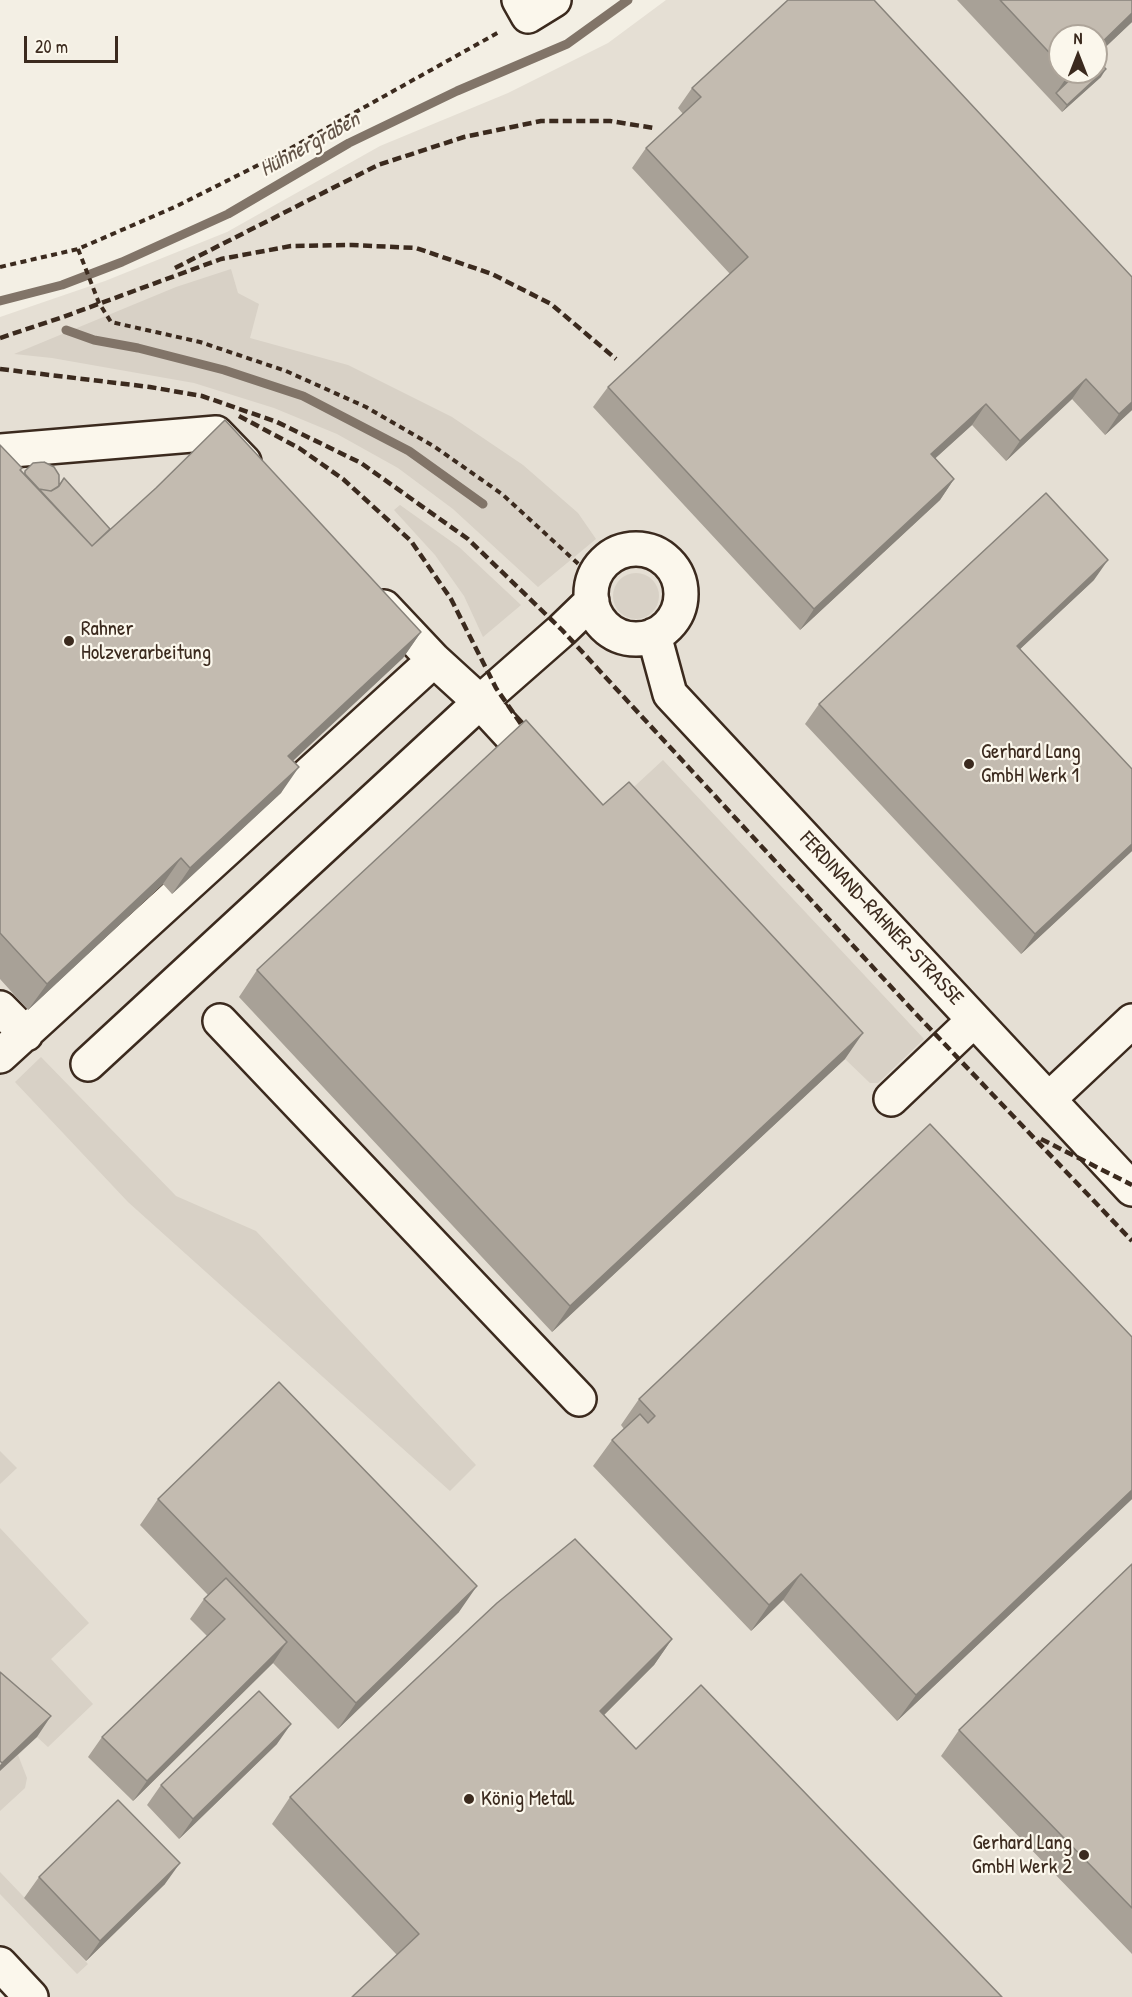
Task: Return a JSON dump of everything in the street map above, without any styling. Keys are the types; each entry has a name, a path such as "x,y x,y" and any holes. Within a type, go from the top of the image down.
{"street":[{"path":"0,451 216,433 265,483"},
{"path":"88,1064 480,702 562,630 593,589 600,568 618,553 640,549 662,558 677,576 681,598 672,620 654,635 631,639 620,636 601,622 593,589"},
{"path":"362,584 434,660 480,702 559,787"},
{"name":"FERDINAND-RAHNER-STRASSE","path":"654,635 670,694 1132,1189"},
{"path":"0,1056 434,660"},
{"path":"0,1008 26,1034"},
{"path":"891,1098 974,1020"},
{"path":"220,1021 579,1399"},
{"path":"1049,1099 1132,1021"},
{"path":"0,1964 32,1997"}],"path":[{"path":"0,267 78,249 177,207 275,157 534,5"},
{"path":"78,249 99,303 111,322 210,346 286,371 366,407 435,447 502,494 593,589"}],"shaded area":[{"path":"666,0 1132,0 1132,1997 39,1997 0,1952 0,317 105,281 227,232 380,146 508,93 608,43"},
{"path":"231,269 238,293 259,304 250,338 348,365 452,417 523,465 578,513 596,539 538,587 453,509 398,468 337,434 274,408 194,383 52,358 14,354 176,287"},
{"path":"400,505 459,547 521,605 483,637 464,596 435,555 394,510"},
{"path":"636,573 652,580 659,596 652,612 636,619 620,612 613,596 620,580"},
{"path":"663,760 924,1039 878,1083 870,1083 845,1059 610,809"},
{"path":"41,1057 176,1196 256,1231 476,1465 450,1491 128,1202 15,1082"},
{"path":"0,1451 17,1468 0,1484"},
{"path":"0,1528 89,1623 51,1659 93,1704 48,1747 37,1737 18,1755 27,1778 25,1788 0,1811"},
{"path":"0,1872 88,1964 77,1974 0,1894"}],"building":[{"path":"788,0 874,0 1132,277 1132,402 1119,414 1086,379 1020,441 986,404 931,454 954,479 814,609 608,387 748,257 646,148 701,97 692,88"},
{"path":"1000,0 1132,0 1132,13 1108,36 1108,24 1048,24 1048,51"},
{"path":"1065,84 1090,84 1067,105 1056,93"},
{"path":"225,420 421,632 288,756 299,767 190,868 181,858 47,984 0,933 0,445 22,468 20,470 92,546 156,488"},
{"path":"44,462 54,467 59,475 58,487 51,491 39,489 25,474 33,463"},
{"path":"64,478 110,529 92,546 39,489 51,491 59,486"},
{"name":"Gerhard Lang GmbH Werk 1","path":"1046,493 1108,560 1017,646 1132,769 1132,844 1035,934 819,704"},
{"path":"526,720 603,805 629,782 863,1033 570,1306 257,970"},
{"path":"930,1124 1132,1337 1132,1490 916,1695 801,1574 769,1605 612,1440 640,1414 648,1423 655,1416 639,1399"},
{"path":"279,1382 477,1586 356,1703 158,1499"},
{"path":"575,1539 672,1639 600,1711 636,1749 701,1685 1002,1997 352,1997 419,1934 290,1797 497,1603"},
{"name":"Gerhard Lang GmbH Werk 2","path":"1132,1564 1132,1908 959,1730"},
{"path":"226,1578 287,1642 147,1781 102,1737 225,1619 204,1599"},
{"path":"0,1672 51,1716 2,1763 0,1761"},
{"path":"259,1691 291,1724 193,1819 161,1785"},
{"path":"118,1800 180,1863 100,1941 39,1877"}],"waterway":[{"name":"Hühnergraben","path":"0,301 62,285 122,262 228,214 349,143 457,91 567,44 628,0"},
{"path":"66,330 94,340 138,348 224,370 303,396 409,451 483,504"}],"railway":[{"path":"175,268 378,165 464,137 541,121 610,121 654,128"},
{"path":"0,338 221,259 291,246 352,245 416,248 492,274 551,304 616,359"},
{"path":"0,369 150,387 202,396 277,422 361,463 468,539 562,630 917,1015 1132,1241"},
{"path":"239,416 299,448 343,479 411,541 451,599 496,688 530,737"},
{"path":"1041,1139 1132,1185"}],"place":[{"name":"Rahner Holzverarbeitung","path":"69,641"},
{"name":"Gerhard Lang GmbH Werk 1","path":"969,764"},
{"name":"König Metall","path":"469,1799"},
{"name":"Gerhard Lang GmbH Werk 2","path":"1084,1855"}]}
